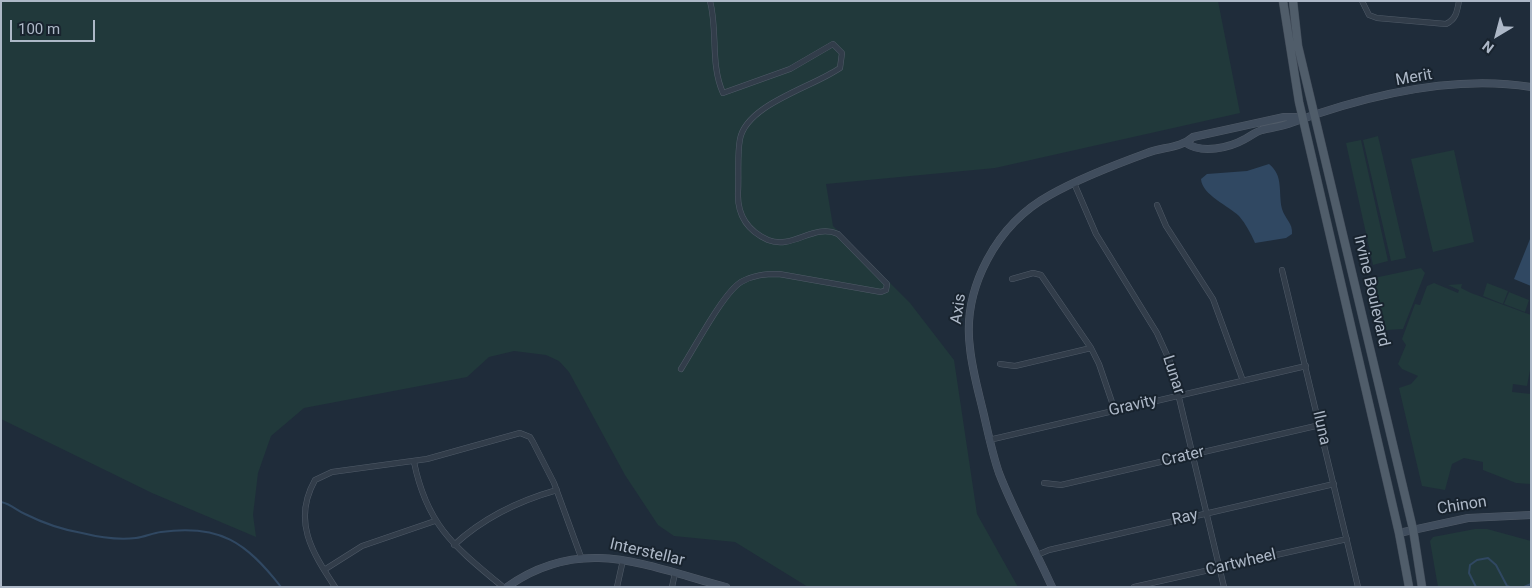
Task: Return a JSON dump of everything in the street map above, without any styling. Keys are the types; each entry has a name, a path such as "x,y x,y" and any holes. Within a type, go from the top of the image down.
{"main road":[{"name":"Irvine Boulevard","path":"1283,1 1291,59 1303,117 1399,533 1409,587"},
{"name":"Irvine Boulevard","path":"1293,1 1298,46 1413,529 1422,587"}],"street":[{"path":"681,369 729,293 742,281 762,274 770,274 881,292 886,290 887,284 838,234 831,231 822,230 790,241 780,242 757,234 747,226 740,213 738,202 740,140 746,125 764,109 840,68 842,53 833,44 790,69 723,93 716,65 715,18 710,1"},
{"path":"1362,1 1369,15 1377,18 1446,24 1452,21 1457,14 1459,1"},
{"name":"Merit","path":"1303,117 1368,100 1459,84 1494,82 1531,87"},
{"name":"Axis","path":"1052,587 1000,475 990,440 970,348 970,317 976,286 988,259 1015,222 1036,204 1074,183 1149,152 1186,143 1193,137 1284,117 1303,117"},
{"name":"Axis","path":"1186,143 1200,148 1228,145 1242,141 1262,130 1286,125 1303,117"},
{"path":"1225,131 1228,145"},
{"name":"Lunar","path":"1074,183 1096,234 1157,333 1171,364 1180,395 1224,587"},
{"path":"1157,204 1166,226 1213,299 1243,380"},
{"name":"Iluna","path":"1282,270 1358,587"},
{"path":"1012,279 1033,273 1041,275 1091,348 1099,364 1115,411"},
{"path":"1000,364 1015,366 1091,348"},
{"name":"Gravity","path":"990,440 1306,366"},
{"name":"Crater","path":"1044,483 1061,485 1320,425"},
{"path":"335,587 312,552 304,520 311,488 315,480 332,472 414,462 512,434 525,435 533,442 557,490 581,557"},
{"path":"414,462 421,492 435,520 454,546 503,587"},
{"name":"Ray","path":"1037,555 1049,550 1334,484"},
{"path":"454,546 493,516 532,498 557,490"},
{"name":"Chinon","path":"1399,533 1468,518 1531,515"},
{"path":"324,570 362,546 435,520"},
{"name":"Cartwheel","path":"1134,587 1347,539"},
{"name":"Interstellar","path":"507,587 534,570 553,563 581,557 600,556 623,560 726,587"},
{"path":"617,587 623,560"},
{"path":"672,587 675,573"}],"green space":[{"path":"1,1 1218,1 1240,113 995,168 826,184 833,226 910,303 954,360 977,514 1018,587 808,587 735,542 674,536 658,525 625,475 569,372 559,361 546,355 514,351 489,357 467,377 304,408 271,436 258,473 253,515 256,537 152,493 1,419"},
{"path":"1378,136 1406,258 1391,261 1363,140"},
{"path":"1361,140 1388,261 1373,265 1346,143"},
{"path":"1454,150 1474,242 1433,252 1411,159"},
{"path":"1421,268 1425,273 1403,329 1386,330 1374,278"},
{"path":"1434,283 1458,293 1459,290 1448,285 1462,284 1461,288 1471,293 1531,315 1531,365 1527,386 1513,384 1512,392 1531,394 1531,484 1516,483 1483,470 1483,462 1464,458 1452,464 1445,490 1422,486 1399,388 1411,384 1418,376 1402,369 1398,364 1406,345 1402,339 1415,304 1420,305 1427,286"},
{"path":"1487,283 1508,291 1503,304 1483,296"},
{"path":"1509,292 1529,300 1525,312 1504,304"},
{"path":"1475,529 1487,529 1531,541 1531,587 1438,587 1430,541 1433,537"}],"water":[{"path":"1269,164 1279,179 1282,209 1291,227 1292,234 1286,238 1255,243 1239,216 1211,195 1206,190 1201,179 1207,174 1247,171"},
{"path":"1531,240 1531,286 1514,279"}],"waterway":[{"path":"1,502 31,517 53,525 75,532 102,537 130,539 161,532 182,530 216,534 230,540 256,558 281,587"},
{"path":"1476,587 1469,573 1470,565 1477,560 1488,558 1496,565 1507,586 1510,587"},
{"path":"1524,587 1531,584"}]}
